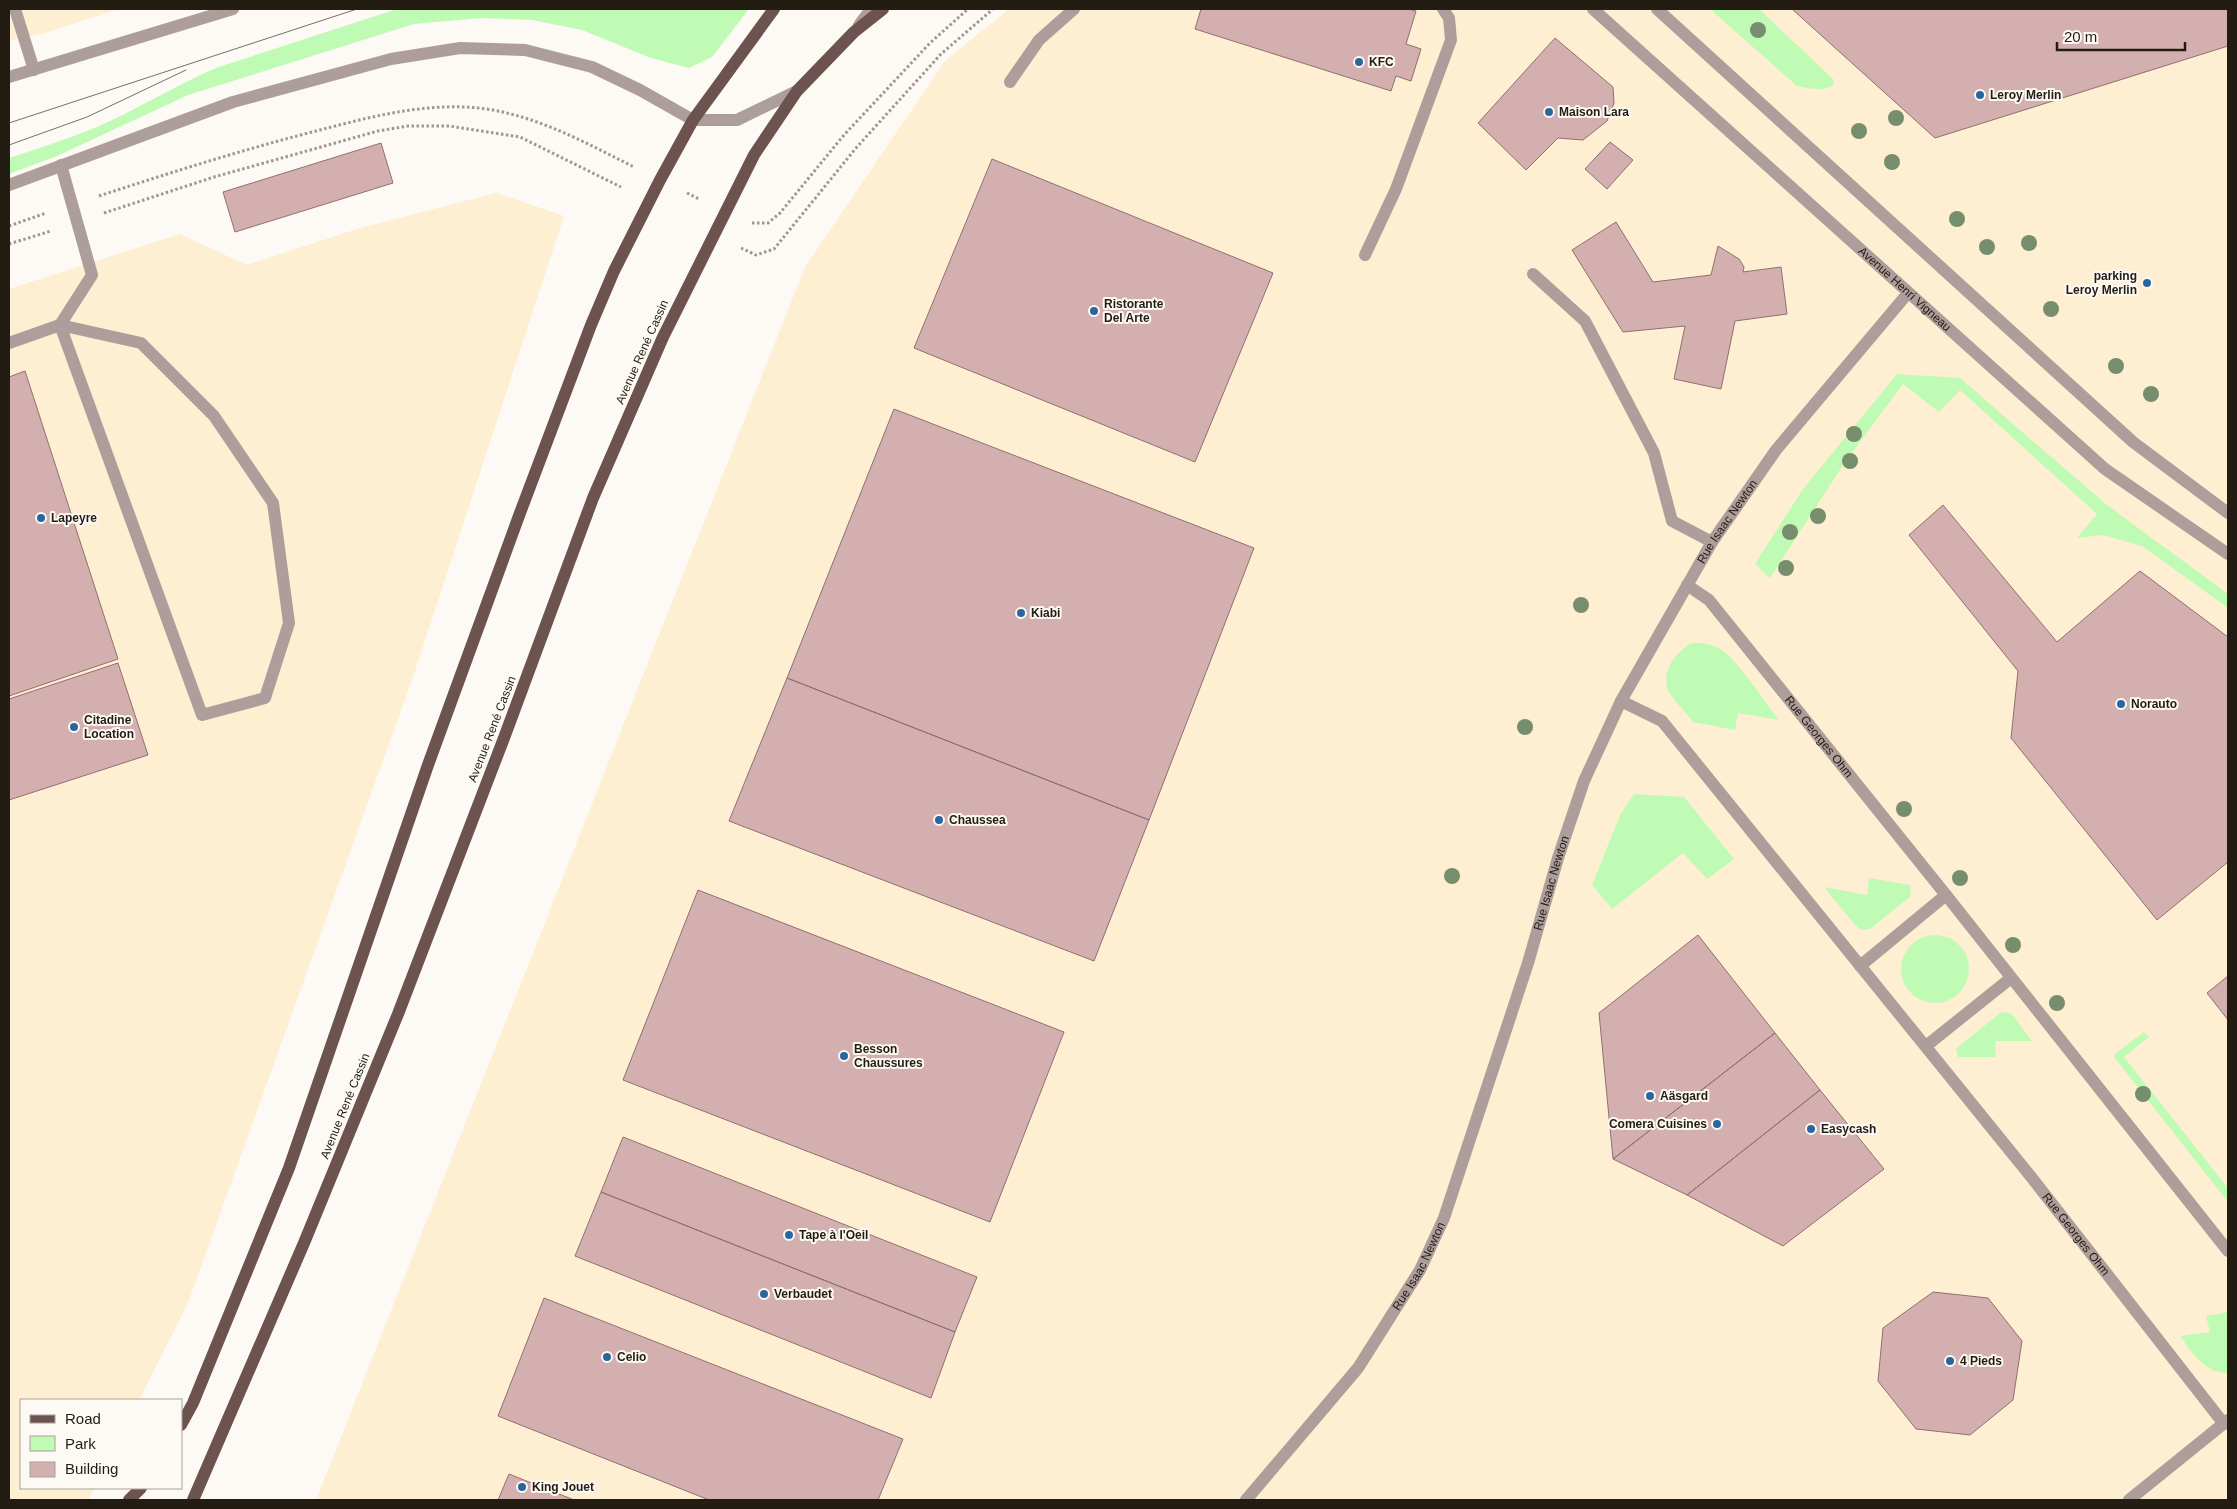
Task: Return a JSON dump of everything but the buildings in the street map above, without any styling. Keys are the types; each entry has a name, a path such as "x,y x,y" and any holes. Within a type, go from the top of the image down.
{"main road":[{"path":"182,1423 193,1404 289,1168 428,765 571,379 614,271 693,120 774,9"},
{"name":"Avenue René Cassin","path":"193,1500 304,1243 398,1014 501,747 593,498 663,337 754,156 797,92 854,32 884,9"},
{"path":"129,1500 140,1489"}],"street":[{"path":"15,9 34,70"},
{"path":"9,77 233,9"},
{"path":"854,32 871,9"},
{"path":"1010,82 1039,40 1074,9"},
{"path":"1365,255 1396,189 1450,40 1449,18 1442,9"},
{"name":"Avenue Henri Vigneau","path":"1594,9 2106,469 2228,554"},
{"path":"1657,9 2132,442 2228,513"},
{"path":"9,185 233,102 391,59 460,48 525,50 592,67 640,90 693,120 737,120 797,92"},
{"path":"60,325 92,275 61,165"},
{"path":"1533,274 1585,321 1654,452 1672,521 1712,542"},
{"name":"Rue Isaac Newton","path":"1246,1500 1358,1368 1420,1270 1444,1218 1528,963 1561,849 1584,781 1620,701 1712,542 1776,450 1908,293"},
{"path":"9,343 60,325 141,343 214,416 273,503 289,623 265,698 202,715 60,325"},
{"name":"Rue Georges Ohm","path":"1686,585 1709,600 1946,895 2228,1252"},
{"name":"Rue Georges Ohm","path":"1620,701 1662,721 1926,1046 2226,1422"},
{"path":"1860,966 1946,895"},
{"path":"1926,1046 2011,978"},
{"path":"2129,1500 2226,1422"}],"path":[{"path":"9,226 216,158 294,136 378,115 456,106 498,111 560,130 725,212 751,223 768,223 780,214 850,128 930,43 968,9"},
{"path":"741,248 756,255 774,249 856,148 941,54 993,9"},
{"path":"9,244 214,177 378,130 408,126 449,126 520,137 621,187"}],"shaded area":[{"path":"9,9 119,9 45,33 9,41"},
{"path":"1009,9 2228,9 2228,1500 316,1500 805,267 945,61"},
{"path":"496,193 564,216 414,674 188,1303 140,1399 20,1399 20,1489 94,1489 88,1500 9,1500 9,289 180,234 247,265 357,229"}],"green space":[{"path":"397,9 749,9 712,57 689,68 651,58 582,30 532,20 481,18 414,24 188,95 57,156 9,174 9,158 92,129 216,68"},
{"path":"1710,9 1759,9 1833,79 1834,84 1821,89 1797,86"},
{"path":"1897,374 1960,378 2107,505 2228,594 2228,608 2142,546 2103,535 2077,538 2097,514 1960,390 1939,412 1903,384 1843,465 1770,578 1755,564 1803,489"},
{"path":"1692,643 1711,645 1728,655 1748,678 1779,720 1738,713 1735,730 1693,722 1670,694 1666,683 1671,662"},
{"path":"1634,794 1684,797 1734,859 1707,879 1683,853 1612,909 1592,885 1620,815"},
{"path":"1869,878 1910,885 1911,896 1870,929 1861,930 1824,887 1867,895"},
{"path":"1942,935 1954,941 1963,950 1969,962 1967,982 1959,993 1942,1003 1928,1003 1911,993 1903,982 1901,962 1911,945 1922,937"},
{"path":"2000,1013 2012,1014 2032,1041 1995,1041 1996,1057 1958,1057 1956,1049 1958,1047"},
{"path":"2144,1032 2149,1037 2124,1057 2228,1188 2228,1202 2114,1057 2117,1052"},
{"path":"2228,1312 2228,1373 2213,1370 2206,1366 2180,1336 2210,1332 2206,1316"}],"tram line":[{"path":"9,123 357,9"},
{"path":"9,145 87,117 186,70"}],"place":[{"name":"KFC","path":"1359,62"},
{"name":"Leroy Merlin","path":"1980,95"},
{"name":"Maison Lara","path":"1549,112"},
{"name":"parking Leroy Merlin","path":"2147,283"},
{"name":"Ristorante Del Arte","path":"1094,311"},
{"name":"Lapeyre","path":"41,518"},
{"name":"Kiabi","path":"1021,613"},
{"name":"Norauto","path":"2121,704"},
{"name":"Citadine Location","path":"74,727"},
{"name":"Chaussea","path":"939,820"},
{"name":"Besson Chaussures","path":"844,1056"},
{"name":"Aäsgard","path":"1650,1096"},
{"name":"Comera Cuisines","path":"1717,1124"},
{"name":"Easycash","path":"1811,1129"},
{"name":"Tape à l'Oeil","path":"789,1235"},
{"name":"Verbaudet","path":"764,1294"},
{"name":"Celio","path":"607,1357"},
{"name":"4 Pieds","path":"1950,1361"},
{"name":"King Jouet","path":"522,1487"}]}
